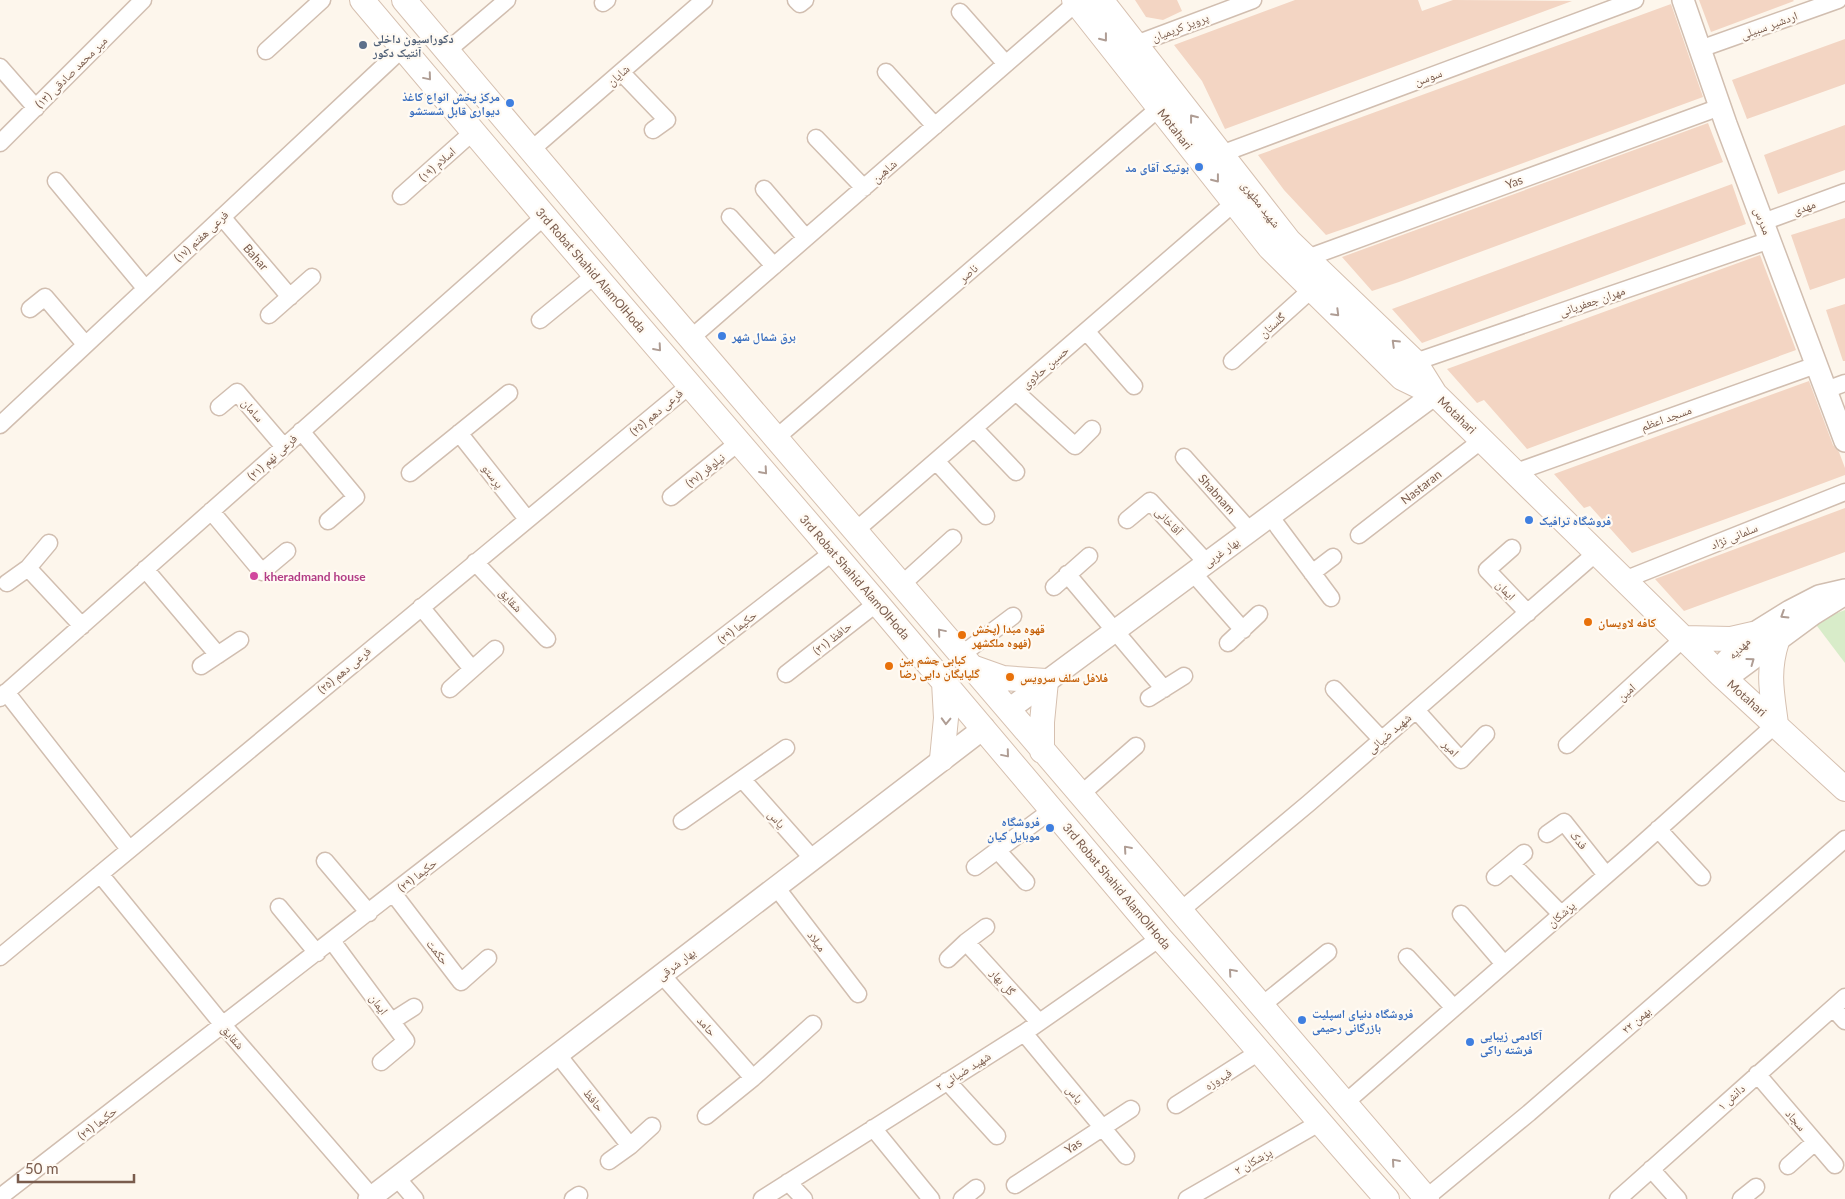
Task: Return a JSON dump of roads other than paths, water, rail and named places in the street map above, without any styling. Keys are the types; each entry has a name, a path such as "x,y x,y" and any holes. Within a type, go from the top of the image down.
{"main road":[{"name":"3rd Robat Shahid AlamOlHoda","path":"362,0 544,216 878,603 1160,938 1387,1199"},
{"path":"404,0 1042,751 1426,1198"},
{"name":"شهید مطهری","path":"1101,0 1289,241 1415,362 1435,394"},
{"name":"Motahari","path":"1075,2 1270,248 1402,378 1435,394 1721,675 1845,789"},
{"path":"571,246 583,246 593,239 596,227"},
{"path":"619,303 621,290 632,282 645,285"},
{"path":"1684,638 1731,639 1753,634"},
{"path":"1776,724 1771,684 1771,665 1777,641"},
{"path":"966,661 1003,678 1046,681 1042,722 1042,751"},
{"path":"942,760 946,718 944,682"},
{"path":"984,728 1008,710"},
{"path":"1199,981 1228,1001 1239,1004 1256,1000"},
{"path":"1259,1052 1261,1039 1268,1032 1277,1039 1312,1081 1324,1079"}],"street":[{"name":"میر محمد صادقی (۱۳)","path":"0,144 143,0"},
{"path":"266,51 322,0"},
{"path":"447,51 507,0"},
{"name":"شایان","path":"531,150 703,0"},
{"path":"796,0 800,4 804,0"},
{"name":"پرویز کریمیان","path":"1136,44 1253,0"},
{"name":"سوسن","path":"1221,154 1635,0"},
{"name":"مدرس","path":"1683,0 1720,107 1816,365 1835,387 1845,442"},
{"name":"اردشیر سبیلی","path":"1700,49 1838,0"},
{"name":"شاهین","path":"691,338 1075,2"},
{"path":"960,12 1006,64"},
{"name":"فرعی هفتم (۱۷)","path":"0,424 404,48"},
{"path":"0,67 36,108"},
{"path":"621,72 667,120 653,130"},
{"path":"886,72 935,126"},
{"name":"Yas","path":"1307,258 1720,107"},
{"name":"ناصر","path":"776,438 1159,108"},
{"name":"اسلام (۱۹)","path":"401,196 474,131"},
{"path":"816,138 864,188"},
{"path":"56,182 145,288"},
{"path":"764,189 806,238"},
{"name":"مهدی","path":"1766,231 1845,192"},
{"name":"حسین حلاوی","path":"855,531 1234,203"},
{"name":"فرعی نهم (۲۱)","path":"3,695 544,216"},
{"name":"Bahar","path":"222,217 290,297"},
{"path":"730,217 774,266"},
{"name":"مهران جعفریانی","path":"1415,362 1766,231"},
{"path":"540,320 595,275"},
{"path":"269,315 312,277"},
{"name":"گلستان","path":"1232,361 1312,289"},
{"path":"30,310 45,297 85,344"},
{"path":"1086,331 1134,386"},
{"name":"مسجد اعظم","path":"1516,472 1816,365"},
{"name":"فرعی دهم (۲۵)","path":"0,957 690,384"},
{"name":"سامان","path":"219,407 237,392 284,446"},
{"path":"1016,392 1075,446 1092,429"},
{"path":"410,473 509,393"},
{"name":"بهار غربی","path":"1008,710 1435,394"},
{"path":"974,428 1016,472"},
{"path":"301,431 356,497 328,521"},
{"name":"پرستو","path":"459,433 527,519"},
{"name":"Nastaran","path":"1359,535 1482,440"},
{"name":"نیلوفر (۲۷)","path":"672,497 739,442"},
{"name":"Shabnam","path":"1184,457 1250,531"},
{"path":"936,461 986,516"},
{"name":"سلمانی نژاد","path":"1624,580 1845,492"},
{"name":"آقاخانی","path":"1127,520 1150,501 1200,568"},
{"path":"211,511 262,572 287,551"},
{"path":"1270,516 1331,598"},
{"path":"901,585 953,538"},
{"path":"7,583 28,568 49,543"},
{"name":"ایمان","path":"1512,548 1487,570 1528,613"},
{"name":"حکیما (۲۹)","path":"0,1197 834,552"},
{"name":"شهید ضیائی","path":"1180,911 1382,740 1596,553"},
{"path":"1054,587 1089,556"},
{"path":"1312,573 1333,558"},
{"name":"شقایق","path":"475,562 547,639"},
{"path":"28,568 82,626"},
{"path":"1200,568 1244,630"},
{"path":"145,569 218,655"},
{"path":"1067,574 1164,689"},
{"name":"مهدیه","path":"1721,675 1726,661 1753,634 1819,596 1845,592"},
{"name":"مهدیه","path":"1721,675 1736,671 1845,592"},
{"name":"حافظ (۳۱)","path":"786,674 878,603"},
{"path":"421,607 472,669"},
{"path":"1228,643 1259,614"},
{"path":"966,661 1013,616"},
{"name":"امین","path":"1567,745 1684,638"},
{"path":"201,666 240,640"},
{"path":"450,689 495,649"},
{"path":"1149,698 1184,676"},
{"path":"1334,689 1382,740"},
{"path":"3,695 129,849"},
{"name":"امیر","path":"1416,710 1461,760 1486,734"},
{"name":"پزشکان","path":"1345,1103 1776,724"},
{"name":"بهار شرقی","path":"370,1198 984,728"},
{"path":"1080,794 1136,746"},
{"path":"682,821 786,748"},
{"name":"یاس","path":"742,779 813,859"},
{"path":"975,867 1053,809"},
{"name":"فدک","path":"1547,834 1564,822 1606,875"},
{"path":"1658,829 1702,876"},
{"name":"۲۲ بهمن","path":"1426,1198 1536,1106 1845,839"},
{"path":"998,850 1026,882"},
{"path":"1495,877 1524,853"},
{"path":"325,861 369,913"},
{"path":"1512,864 1561,914"},
{"name":"شقایق","path":"100,874 223,1025 370,1198"},
{"name":"میلاد","path":"776,887 858,994"},
{"name":"حکمت","path":"393,894 461,982 488,958"},
{"path":"279,907 317,953"},
{"path":"1461,914 1504,964"},
{"path":"948,959 986,927"},
{"name":"شهید ضیائی ۲","path":"762,1199 1024,1033 1160,938"},
{"name":"ایمان","path":"332,941 406,1041 382,1062"},
{"name":"گل بهار","path":"966,942 1039,1022"},
{"path":"1256,1000 1328,952"},
{"path":"1407,957 1454,1008"},
{"name":"حامد","path":"662,975 753,1078"},
{"name":"دانش ۱","path":"1618,1199 1845,997"},
{"path":"392,1021 414,1007"},
{"path":"1833,1008 1845,1022"},
{"path":"706,1116 753,1078 813,1024"},
{"name":"یاس","path":"1024,1033 1126,1156"},
{"name":"فیروزه","path":"1176,1105 1259,1052"},
{"name":"حافظ","path":"558,1054 630,1146"},
{"name":"سجاد","path":"1757,1074 1835,1165"},
{"path":"947,1081 997,1136"},
{"name":"Yas","path":"1015,1185 1131,1109"},
{"name":"پزشکان ۲","path":"1187,1199 1319,1123"},
{"path":"609,1161 630,1146 652,1126"},
{"path":"873,1128 931,1199"},
{"path":"1788,1166 1816,1142"},
{"path":"1651,1169 1678,1199"},
{"path":"397,1178 415,1199"},
{"path":"788,1182 804,1199"},
{"path":"1741,1199 1756,1187"},
{"path":"962,1199 976,1188"}],"place":[{"name":"دکوراسیون داخلی آنتیک دکور","path":"363,45"},
{"name":"مرکز پخش انواع کاغذ دیواری قابل شستشو","path":"510,103"},
{"name":"بوتیک آقای مد","path":"1199,167"},
{"name":"برق شمال شهر","path":"722,336"},
{"name":"فروشگاه ترافیک","path":"1529,520"},
{"name":"kheradmand house","path":"254,576"},
{"name":"کافه لاویسان","path":"1588,622"},
{"name":"قهوه مبدا (پخش قهوه ملکشهر)","path":"962,635"},
{"name":"کبابی چشم بین گلپایگان دایی رضا","path":"889,666"},
{"name":"فلافل سلف سرویس","path":"1010,677"},
{"name":"فروشگاه موبایل کیان","path":"1050,828"},
{"name":"فروشگاه دنیای اسپلیت بازرگانی رحیمی","path":"1302,1020"},
{"name":"آکادمی زیبایی فرشته راکی","path":"1470,1042"}]}
